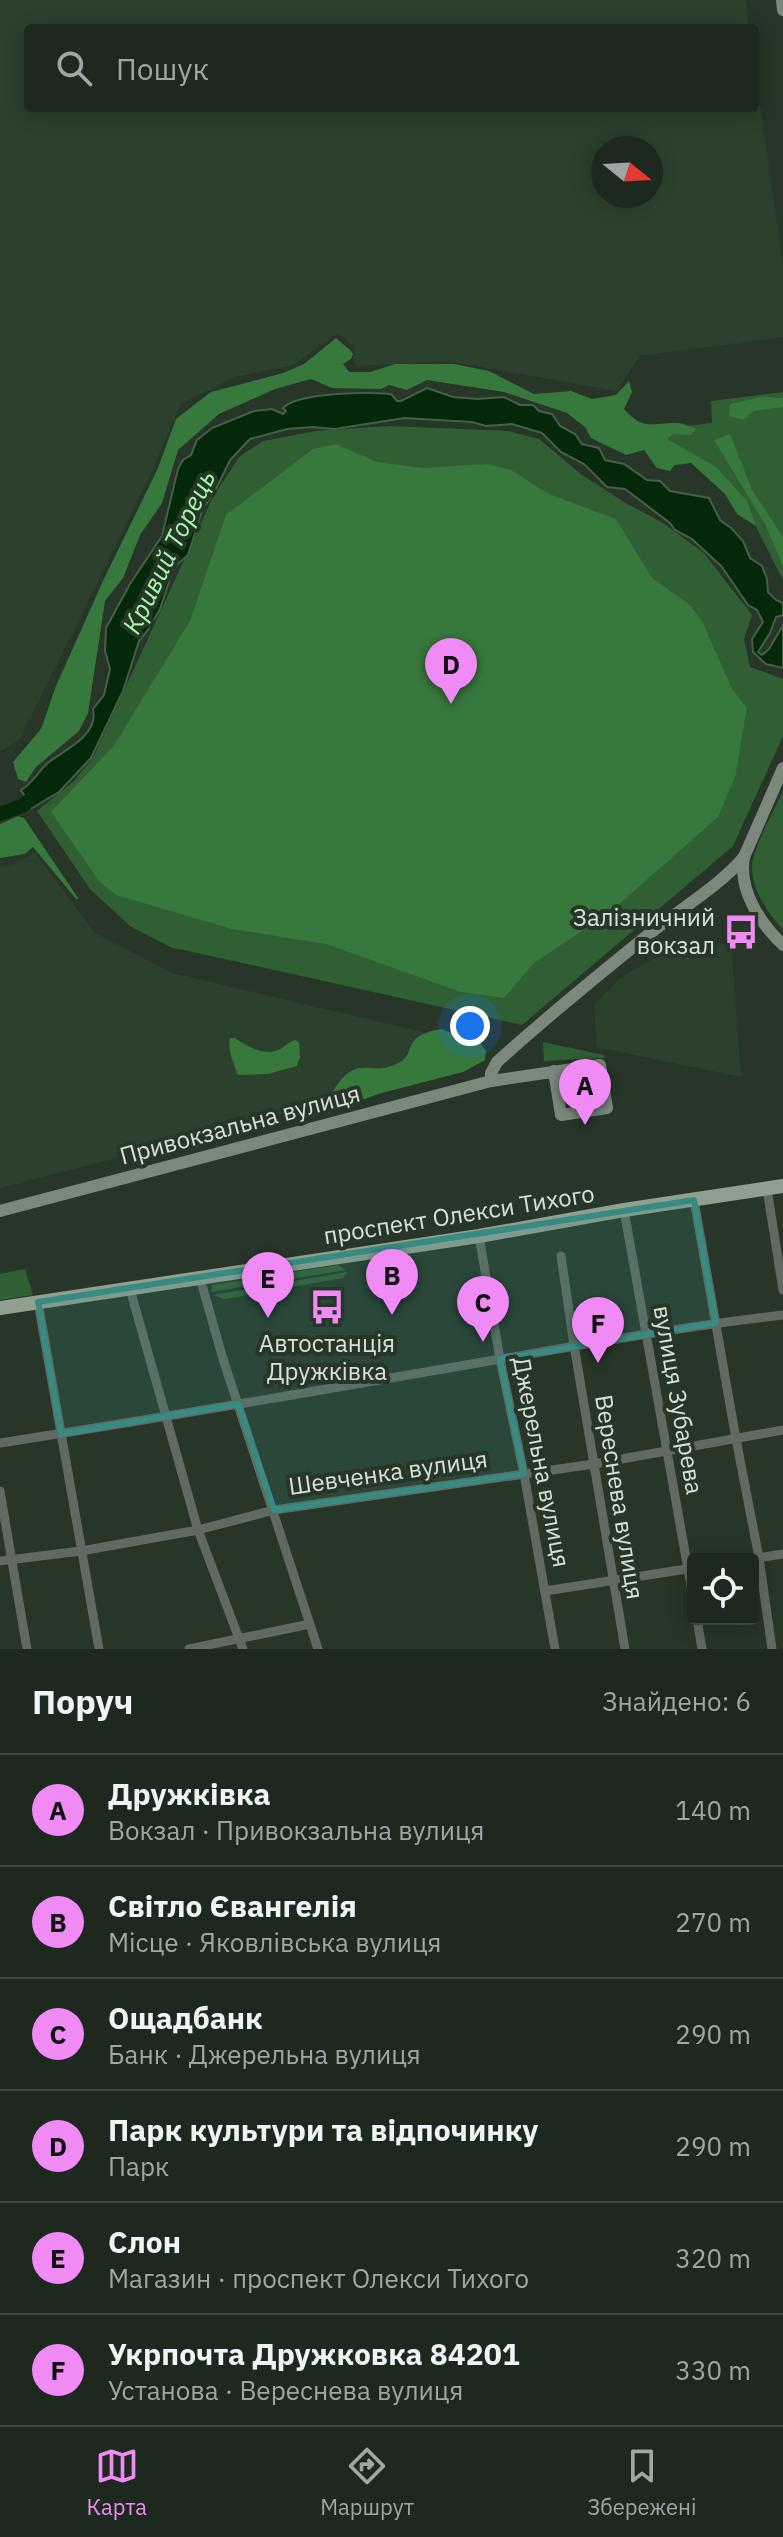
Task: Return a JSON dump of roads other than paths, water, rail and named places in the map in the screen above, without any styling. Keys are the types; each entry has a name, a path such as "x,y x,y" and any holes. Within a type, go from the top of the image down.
{"main road":[{"name":"проспект Олекси Тихого","path":"0,1308 479,1236 783,1186"}],"street":[{"path":"782,0 783,10"},
{"path":"491,1081 491,1073 497,1062 585,985 729,875 744,857 783,768"},
{"path":"744,857 743,880 751,902 783,945"},
{"name":"Привокзальна вулиця","path":"0,1211 491,1081 554,1071 600,1065 607,1108 561,1115 554,1071"},
{"path":"767,1189 783,1290"},
{"path":"694,1200 754,1553"},
{"name":"вулиця Зубарева","path":"624,1210 688,1553"},
{"name":"Джерельна вулиця","path":"479,1236 555,1649"},
{"name":"Вереснева вулиця","path":"561,1256 625,1649"},
{"path":"200,1278 318,1649"},
{"path":"130,1289 198,1530 241,1644"},
{"path":"38,1302 99,1649"},
{"path":"0,1443 574,1345 783,1315"},
{"name":"Шевченка вулиця","path":"0,1561 81,1551 198,1530 274,1510 594,1464 783,1430"},
{"path":"0,1491 27,1649"},
{"path":"759,1557 783,1554"},
{"path":"545,1591 687,1569"},
{"path":"759,1579 772,1649"},
{"path":"189,1649 241,1644 310,1624"},
{"path":"698,1625 702,1649"}],"water":[{"path":"427,388 453,397 504,397 520,405 533,405 539,411 552,414 560,426 575,434 582,444 599,448 605,460 624,464 647,480 660,481 670,491 709,498 720,520 743,541 750,558 762,566 768,592 783,603 783,615 776,617 758,652 762,655 769,649 783,625 783,668 766,664 753,652 752,639 763,622 722,567 692,539 675,530 625,489 607,487 584,464 561,452 542,433 512,424 486,426 472,422 404,418 335,429 287,429 250,439 230,460 203,508 188,555 174,567 160,609 139,641 123,691 91,758 59,792 32,808 21,790 49,762 80,740 91,726 93,709 104,695 110,669 105,651 106,628 162,536 178,469 183,460 191,455 197,440 212,428 254,411 272,409 283,414 286,411 283,408 303,399 334,394 381,393 391,394 401,401"}],"waterway":[{"name":"Кривий Торець","path":"0,814 22,806 41,791"}],"place":[{"name":"Парк культури та відпочинку","path":"451,704"},
{"name":"Залізничний вокзал","path":"741,932"},
{"name":"Дружківка","path":"585,1125"},
{"name":"Автостанція Дружківка","path":"327,1307"},
{"name":"Світло Євангелія","path":"392,1315"},
{"name":"Слон","path":"268,1318"},
{"name":"Ощадбанк","path":"483,1342"},
{"name":"Укрпочта Дружковка 84201","path":"598,1363"}]}
